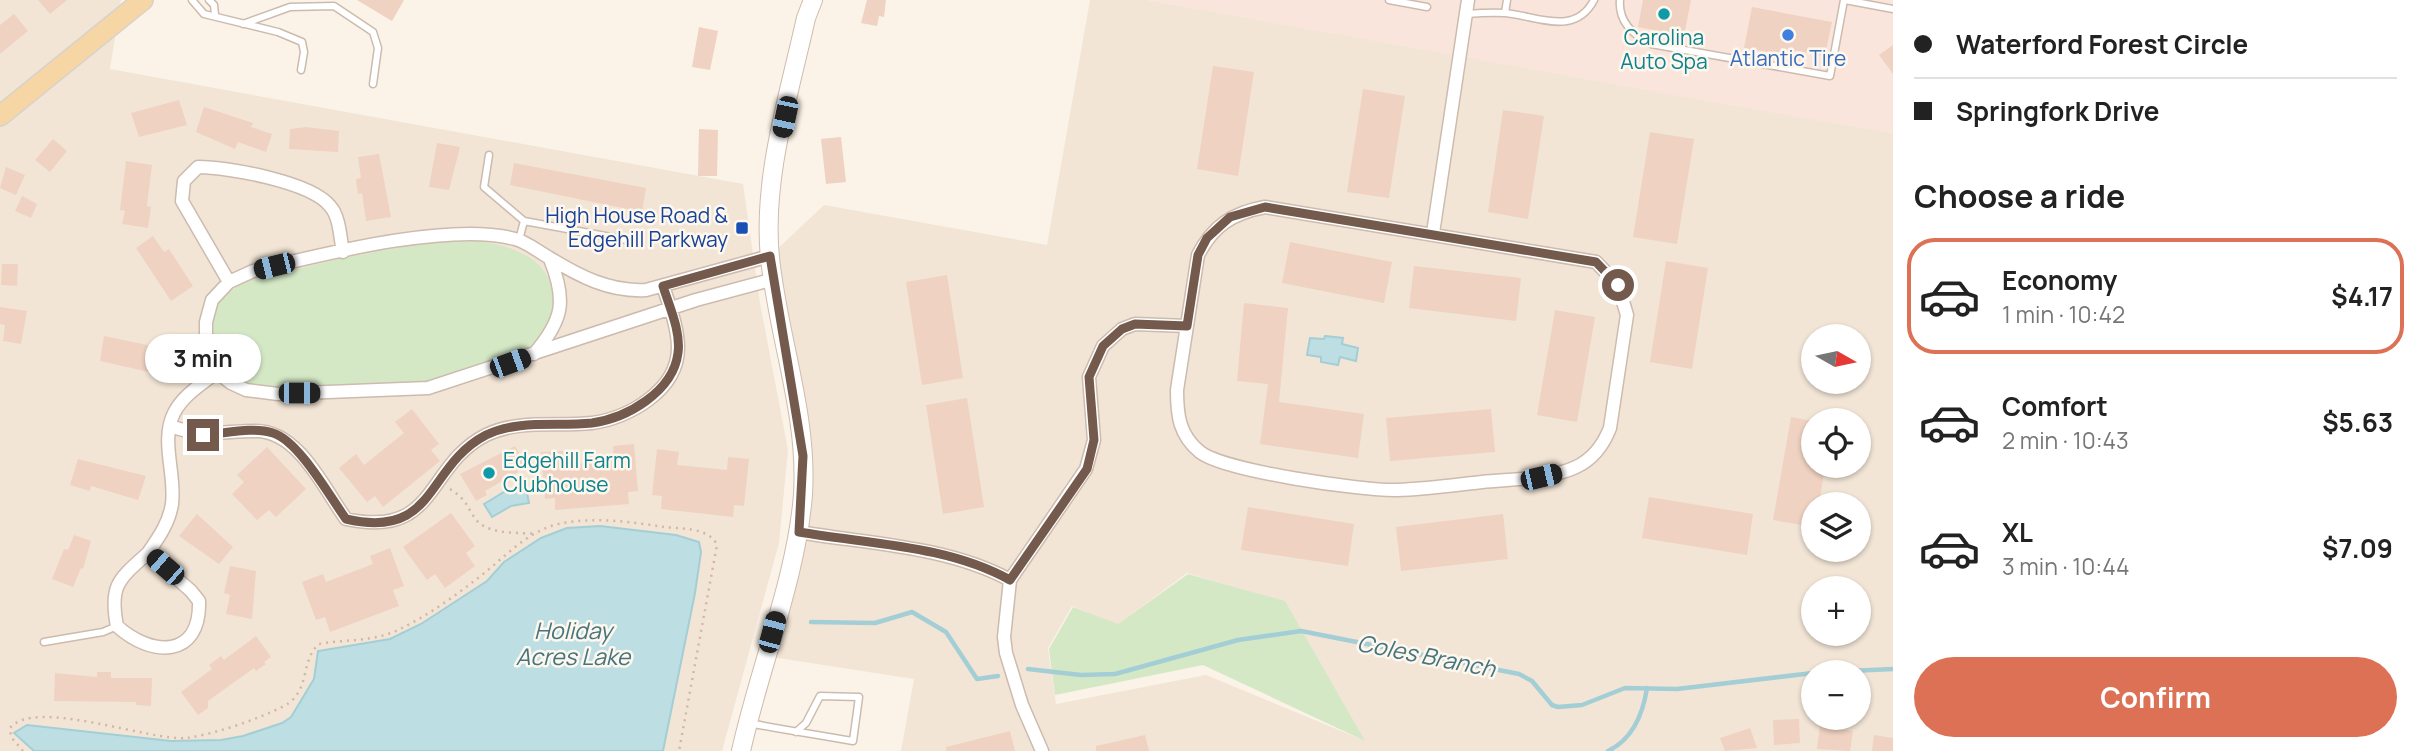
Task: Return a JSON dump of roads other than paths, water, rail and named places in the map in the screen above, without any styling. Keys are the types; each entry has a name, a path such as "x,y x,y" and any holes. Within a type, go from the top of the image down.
{"main road":[{"path":"0,116 143,0"},
{"path":"741,751 799,532 803,456 770,256 771,191 806,9 813,0"}],"street":[{"path":"1433,233 1468,0"},
{"path":"229,282 182,201 184,181 198,167 217,167 311,190 331,206 343,252"},
{"path":"1265,207 1433,233 1596,262 1618,285 1627,315 1618,384 1604,445 1590,458 1576,467 1541,477 1396,490 1236,468 1219,463 1201,453 1188,440 1179,424 1177,390 1198,255 1216,228 1244,211 1265,207"},
{"path":"770,256 646,290 612,289 519,240 483,234 437,234 253,271 229,282 212,300 206,322 209,356 217,372 239,387 260,393 403,390 444,384 723,291 774,279"},
{"path":"534,354 551,334 561,309 560,286 551,259"},
{"path":"170,426 203,435 256,431 282,437 300,455 346,519 377,525 404,517 425,500 460,455 476,441 503,428 592,423 622,415 656,393 670,374 678,356 663,286"},
{"path":"1042,751 1021,705 1006,653 1004,637 1010,580 1087,469 1094,440 1089,377 1103,346 1122,329 1135,324 1187,326"},
{"path":"148,553 199,601 196,626 182,642 162,649 137,642 117,626 114,599 117,583 148,553 163,530 172,505 170,426 184,398 217,372"},
{"path":"799,532 953,556 982,565 1010,580"}],"lane":[{"path":"191,0 204,14 302,41 304,52 301,70"},
{"path":"209,0 214,5 215,15"},
{"path":"1388,0 1427,7"},
{"path":"1505,13 1507,0"},
{"path":"1466,14 1505,13 1566,22 1579,19 1594,0"},
{"path":"1620,0 1621,17 1628,27 1651,44 1830,76 1845,0 1893,9"},
{"path":"243,24 290,7 334,6 373,32 378,48 373,84"},
{"path":"489,155 484,187 524,221 638,242"},
{"path":"519,240 524,221"},
{"path":"44,642 103,632 117,626"},
{"path":"747,723 796,732 853,741 859,697 820,696 806,723 796,732"}],"water":[{"path":"1325,336 1343,338 1342,344 1358,348 1356,361 1340,357 1338,365 1321,362 1321,357 1307,355 1310,338 1324,339"},
{"path":"526,488 529,503 511,506 492,517 484,504 504,492"},
{"name":"Holiday Acres Lake","path":"600,526 676,535 699,542 701,552 695,593 663,751 34,751 14,733 27,725 171,741 221,740 282,723 291,717 314,679 318,651 390,639 421,624 487,581 504,562 541,538 567,528"}],"waterway":[{"name":"Coles Branch","path":"811,622 875,623 912,612 946,632 977,679 998,676"},
{"name":"Coles Branch","path":"1028,669 1081,675 1115,674 1238,640 1301,631 1519,674 1532,681 1552,705 1558,707 1582,705 1625,688 1677,689 1801,674"},
{"name":"Coles Branch","path":"1871,670 1893,669"},
{"path":"1608,751 1624,740 1635,725 1647,688"}],"place":[{"name":"Carolina Auto Spa","path":"1664,14"},
{"name":"Atlantic Tire","path":"1788,35"},
{"name":"High House Road & Edgehill Parkway","path":"742,228"},
{"name":"Edgehill Farm Clubhouse","path":"489,473"}]}
